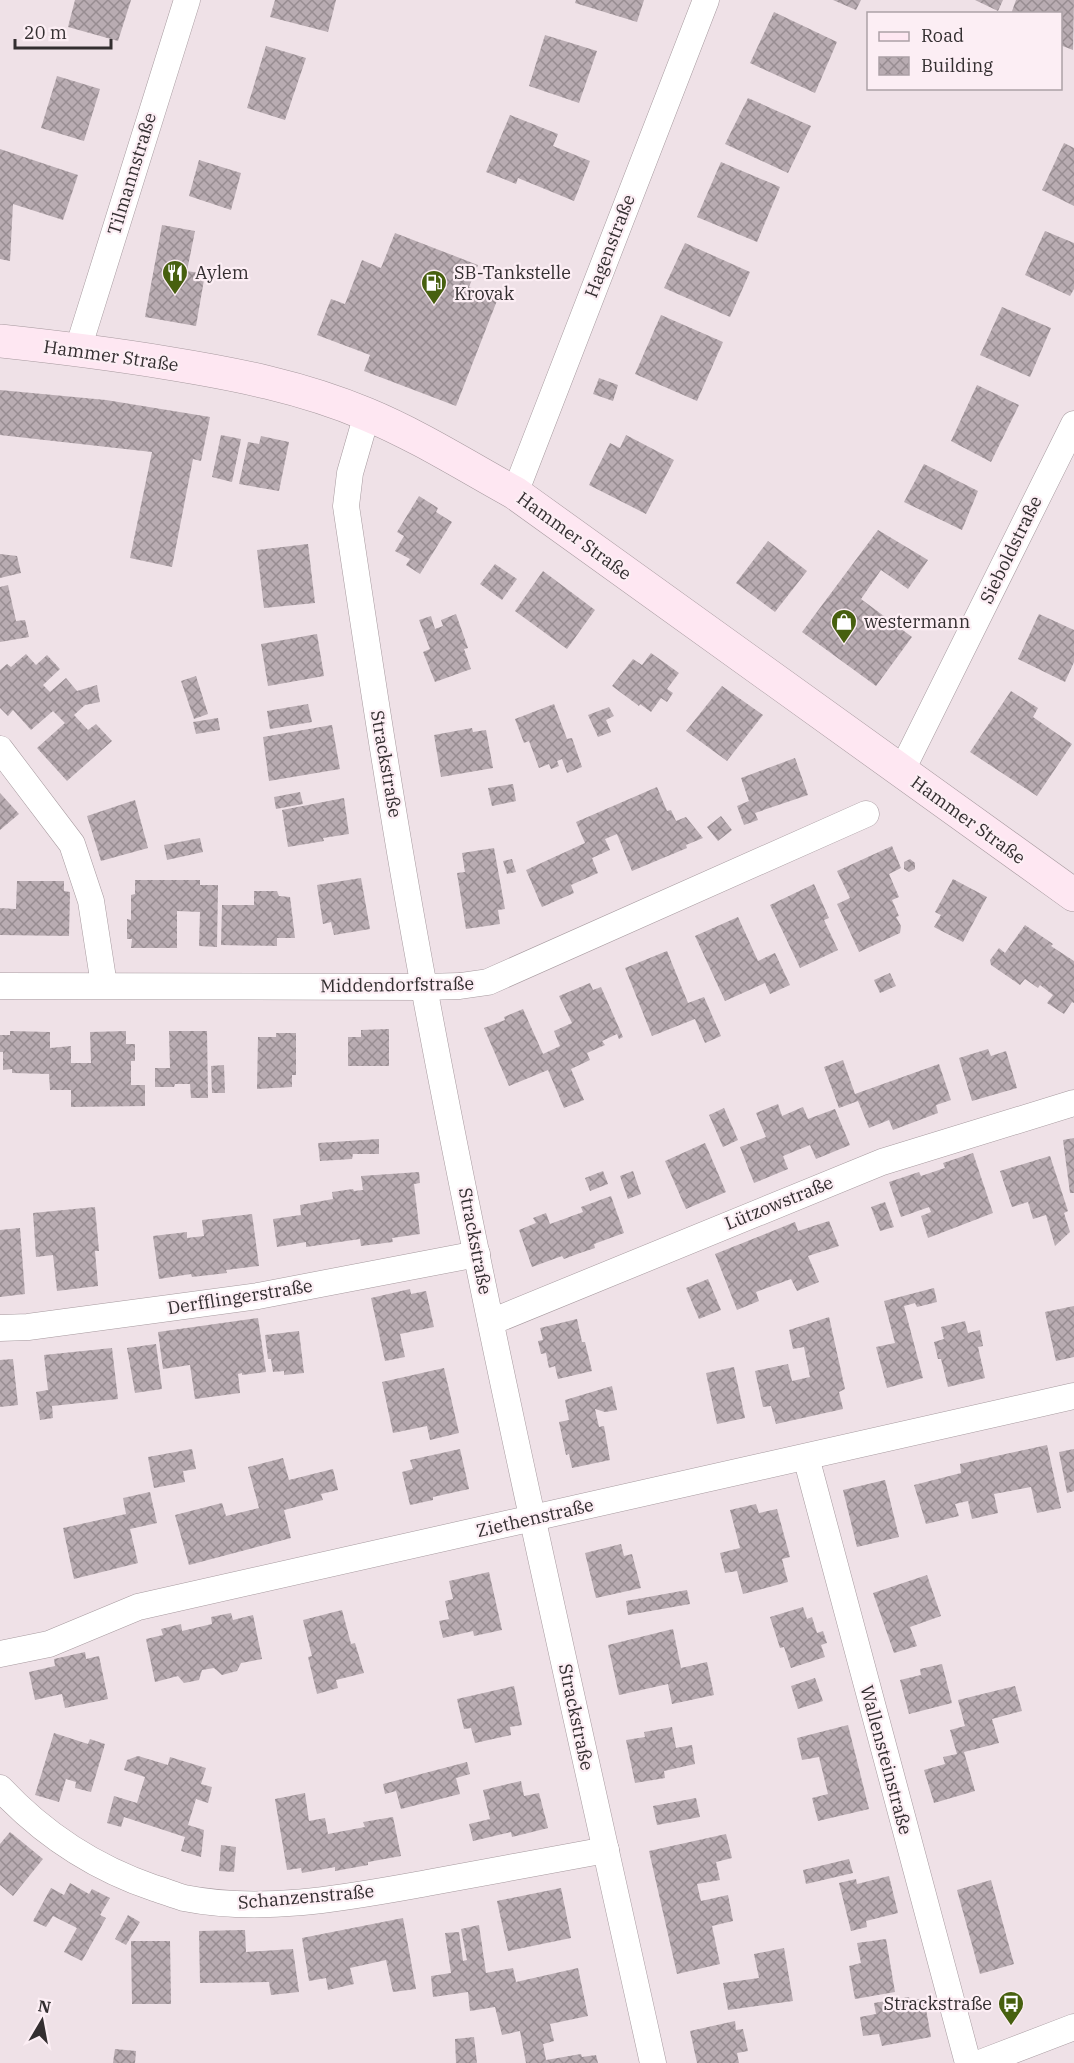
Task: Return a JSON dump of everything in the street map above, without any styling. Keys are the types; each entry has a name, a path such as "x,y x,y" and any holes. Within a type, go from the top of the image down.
{"main road":[{"name":"Hammer Straße","path":"0,341 78,349 236,375 301,390 367,414 444,453 515,493 1074,895"}],"street":[{"name":"Tilmannstraße","path":"78,349 187,0"},
{"name":"Hagenstraße","path":"515,493 706,0"},
{"name":"Strackstraße","path":"367,414 350,473 346,506 378,719 424,987 491,1322 653,2063"},
{"name":"Sieboldstraße","path":"901,772 1074,424"},
{"path":"0,748 72,844 91,901 104,985"},
{"name":"Middendorfstraße","path":"0,986 424,987 460,986 488,982 866,814"},
{"name":"Lützowstraße","path":"491,1322 882,1162 1074,1102"},
{"name":"Derfflingerstraße","path":"0,1328 258,1296 477,1254"},
{"name":"Ziethenstraße","path":"0,1654 49,1644 138,1607 1074,1396"},
{"name":"Wallensteinstraße","path":"806,1457 968,2063"},
{"name":"Schanzenstraße","path":"0,1788 42,1828 94,1863 141,1884 183,1897 227,1904 278,1903 362,1894 606,1850"},
{"path":"980,2063 1074,2027"}],"building":[{"path":"75,0 131,0 118,41 68,27"},
{"path":"275,0 336,0 328,32 270,17"},
{"path":"576,0 644,0 637,22 575,3"},
{"path":"833,0 861,0 856,10"},
{"path":"975,0 1003,0 998,11"},
{"path":"1016,0 1074,0 1073,50 1062,46 1062,12 1012,12"},
{"path":"774,12 837,42 815,93 750,63"},
{"path":"545,35 597,51 579,103 529,86"},
{"path":"266,46 306,58 285,120 247,108"},
{"path":"57,76 100,89 84,141 41,128"},
{"path":"748,98 811,126 788,173 725,144"},
{"path":"510,115 558,134 553,146 590,161 574,201 518,178 516,184 486,172"},
{"path":"1064,143 1074,148 1074,206 1042,190"},
{"path":"0,149 78,175 63,220 13,204 10,261 0,259"},
{"path":"199,160 241,173 231,210 189,196"},
{"path":"721,162 780,187 757,242 697,217"},
{"name":"Aylem","path":"162,225 195,231 187,271 205,274 196,326 145,317"},
{"path":"1045,231 1074,243 1074,289 1070,296 1025,275"},
{"path":"395,233 478,265 469,287 498,298 456,406 364,371 370,355 317,335 331,299 345,304 362,260 381,268"},
{"path":"685,243 750,272 730,317 664,288"},
{"path":"1002,307 1051,328 1030,377 980,355"},
{"path":"661,315 723,342 697,401 635,374"},
{"path":"599,378 618,385 613,401 593,394"},
{"path":"977,385 1019,405 991,462 951,441"},
{"path":"0,390 106,400 210,417 201,461 193,459 172,567 130,558 152,452 0,435"},
{"path":"221,435 241,439 232,482 212,477"},
{"path":"626,435 674,460 646,514 589,485 610,443 620,448"},
{"path":"261,436 289,442 279,491 239,484 248,442 259,444"},
{"path":"924,464 978,491 962,530 904,502"},
{"path":"419,496 438,508 436,512 452,522 420,574 406,565 410,559 395,551 404,536 397,532"},
{"path":"878,530 928,560 908,589 881,570 861,599 912,637 876,686 802,632"},
{"path":"768,541 807,571 775,612 736,583"},
{"path":"308,544 315,603 264,608 257,550"},
{"path":"0,554 17,556 21,573 0,578"},
{"path":"495,564 517,579 502,600 480,584"},
{"path":"543,571 595,610 567,649 515,611"},
{"path":"8,585 16,621 25,620 29,637 0,642 0,587"},
{"path":"456,614 468,648 464,649 471,669 435,682 423,652 430,649 419,620 431,616 435,629 443,626 441,620"},
{"path":"1039,614 1074,630 1074,662 1065,682 1018,659"},
{"path":"317,634 324,676 268,686 261,644"},
{"path":"651,653 679,673 667,689 673,693 667,702 661,698 651,712 612,686 633,659 642,665"},
{"path":"26,654 36,665 47,655 60,669 43,685 50,692 66,678 77,691 97,685 100,702 85,705 74,715 88,730 96,724 112,741 67,781 37,748 65,723 53,711 31,730 13,710 8,716 0,708 0,670 7,664 11,667"},
{"path":"196,676 208,714 194,719 181,681"},
{"path":"722,686 763,715 727,761 686,731"},
{"path":"1011,691 1038,708 1033,717 1072,744 1037,796 970,752"},
{"path":"308,704 312,722 270,729 267,711"},
{"path":"554,704 567,739 572,738 582,767 567,773 562,759 557,761 559,766 551,769 549,764 539,768 529,741 524,743 515,719"},
{"path":"609,707 614,716 606,720 611,732 598,737 588,715"},
{"path":"218,718 220,730 196,734 193,722"},
{"path":"332,725 340,769 269,781 263,737"},
{"path":"472,728 473,732 486,730 493,768 441,777 434,735"},
{"path":"795,758 808,795 755,813 758,820 744,825 737,806 749,801 741,778"},
{"path":"513,784 516,801 492,806 488,788"},
{"path":"657,787 667,811 671,810 676,821 686,817 703,838 686,845 687,848 632,871 617,834 605,839 610,850 592,858 598,873 571,885 574,893 542,907 526,870 585,843 576,822"},
{"path":"300,792 303,804 276,809 274,797"},
{"path":"0,793 19,814 0,830"},
{"path":"344,798 349,834 288,847 282,810"},
{"path":"135,800 148,848 101,861 87,816"},
{"path":"721,816 732,830 718,841 707,827"},
{"path":"200,838 203,852 167,860 164,845"},
{"path":"892,846 901,868 889,874 899,897 892,900 899,916 896,917 901,926 900,933 859,952 837,904 850,898 837,871"},
{"path":"494,848 505,909 498,910 500,924 466,929 457,873 465,872 462,853"},
{"path":"512,859 516,872 507,874 503,861"},
{"path":"910,859 915,863 915,869 909,872 904,869 904,862"},
{"path":"361,878 370,929 334,935 331,922 323,924 317,885"},
{"path":"953,879 987,897 963,942 934,927 941,915 935,912"},
{"path":"135,880 200,880 200,885 218,885 217,947 199,946 200,912 177,911 177,948 131,948 132,939 127,939 127,919 131,920 131,895 135,894"},
{"path":"17,881 64,881 64,891 70,892 69,936 0,935 0,908 16,909"},
{"path":"814,884 829,918 824,920 838,950 800,968 770,905"},
{"path":"254,891 277,891 279,896 290,897 295,938 277,938 277,946 221,945 222,905 254,905"},
{"path":"738,917 758,961 775,953 790,985 770,994 765,983 725,1001 695,936"},
{"path":"1025,925 1074,961 1074,1003 1072,1002 1064,1014 1047,1003 1053,995 1040,985 1038,988 1025,979 1020,985 991,965 990,960 999,948 1005,953"},
{"path":"667,951 688,1003 704,997 721,1036 705,1043 695,1019 652,1036 625,968"},
{"path":"890,973 896,986 880,993 874,980"},
{"path":"590,983 593,990 601,987 623,1037 619,1039 617,1034 602,1041 605,1045 587,1053 590,1060 571,1069 584,1100 564,1108 548,1070 509,1086 484,1028 505,1020 504,1017 523,1009 543,1054 560,1046 554,1031 572,1023 559,996"},
{"path":"389,1029 389,1066 348,1066 348,1037 361,1037 361,1030"},
{"path":"10,1031 50,1032 50,1048 71,1046 71,1063 91,1063 90,1032 126,1031 126,1044 135,1044 135,1061 131,1061 131,1085 145,1085 145,1106 71,1107 71,1090 50,1090 49,1074 12,1073 12,1069 3,1070 0,1035 10,1035"},
{"path":"169,1031 207,1031 208,1098 191,1098 190,1084 155,1087 155,1068 170,1068"},
{"path":"276,1033 296,1033 296,1075 292,1075 292,1087 257,1089 258,1037 276,1037"},
{"path":"988,1049 991,1056 1006,1051 1017,1088 972,1101 959,1058"},
{"path":"843,1060 855,1094 939,1064 951,1100 936,1105 938,1113 893,1130 889,1120 869,1128 858,1101 839,1108 824,1067"},
{"path":"224,1065 225,1093 212,1093 211,1066"},
{"path":"778,1104 782,1116 803,1107 808,1119 835,1109 850,1145 816,1159 810,1145 783,1156 788,1169 754,1183 740,1147 766,1137 756,1113"},
{"path":"724,1108 738,1140 723,1147 709,1115"},
{"path":"1074,1138 1074,1193 1070,1193 1063,1140"},
{"path":"379,1139 379,1154 353,1154 352,1159 320,1161 318,1143"},
{"path":"705,1143 726,1192 686,1209 665,1161"},
{"path":"973,1153 993,1213 928,1238 921,1216 931,1212 929,1207 901,1217 889,1182 919,1172 921,1176 945,1168 943,1163"},
{"path":"1050,1156 1068,1211 1064,1213 1070,1232 1055,1246 1046,1215 1033,1219 1028,1202 1012,1207 1000,1171"},
{"path":"603,1171 608,1184 590,1191 585,1178"},
{"path":"633,1171 641,1194 628,1199 620,1176"},
{"path":"419,1172 420,1183 414,1184 420,1234 392,1238 393,1242 361,1246 360,1239 306,1247 306,1242 277,1247 273,1219 301,1215 300,1205 333,1199 332,1192 363,1190 361,1176"},
{"path":"611,1196 624,1233 594,1244 595,1248 564,1259 562,1256 532,1267 519,1230 536,1223 533,1218 546,1213 550,1224 583,1212 581,1207"},
{"path":"885,1202 894,1227 880,1231 871,1207"},
{"path":"95,1207 99,1251 95,1251 98,1286 57,1291 53,1255 36,1257 33,1213"},
{"path":"252,1214 259,1266 226,1270 227,1273 192,1277 191,1274 159,1279 153,1236 187,1232 187,1238 204,1236 202,1220"},
{"path":"829,1221 839,1246 808,1256 819,1282 797,1291 791,1279 756,1292 759,1301 737,1310 715,1254 795,1222 798,1231"},
{"path":"20,1228 25,1294 0,1297 0,1230"},
{"path":"708,1279 721,1310 699,1319 686,1288"},
{"path":"934,1288 937,1302 917,1307 915,1303 904,1306 923,1378 887,1388 876,1347 895,1343 884,1301"},
{"path":"410,1289 411,1294 426,1291 434,1327 400,1334 405,1357 385,1361 371,1298"},
{"path":"1074,1306 1074,1357 1056,1361 1045,1312"},
{"path":"829,1317 845,1389 839,1392 843,1409 776,1424 771,1406 763,1407 755,1371 788,1364 792,1381 810,1377 804,1347 793,1349 789,1330"},
{"path":"258,1318 266,1372 238,1374 240,1393 195,1399 190,1365 163,1369 158,1332"},
{"path":"577,1319 592,1371 558,1379 555,1366 549,1368 546,1353 541,1354 538,1341 543,1340 540,1328"},
{"path":"965,1321 968,1333 980,1330 983,1346 978,1347 985,1378 948,1387 934,1342 944,1339 941,1327"},
{"path":"299,1331 304,1373 284,1375 284,1371 273,1372 271,1359 268,1359 265,1335"},
{"path":"156,1344 162,1389 135,1393 127,1348"},
{"path":"112,1348 118,1399 52,1406 53,1418 40,1420 36,1392 48,1390 44,1355"},
{"path":"13,1359 18,1405 0,1407 0,1360"},
{"path":"734,1367 745,1418 717,1424 706,1373"},
{"path":"444,1368 459,1433 430,1440 427,1426 393,1433 382,1382"},
{"path":"612,1386 617,1410 605,1412 595,1409 599,1427 604,1426 610,1460 572,1468 569,1454 566,1455 559,1422 569,1420 565,1400"},
{"path":"1047,1445 1061,1508 1037,1513 1031,1487 994,1494 998,1513 972,1519 968,1501 955,1504 959,1516 926,1524 914,1485 961,1473 960,1464"},
{"path":"192,1449 196,1469 183,1471 185,1482 154,1488 148,1457"},
{"path":"460,1449 469,1489 410,1505 402,1472 413,1469 410,1460"},
{"path":"1074,1449 1074,1491 1067,1493 1059,1452"},
{"path":"283,1458 289,1480 333,1469 338,1490 321,1494 323,1500 284,1510 291,1538 189,1565 175,1515 222,1503 226,1516 259,1508 248,1467"},
{"path":"885,1480 899,1537 857,1547 843,1490"},
{"path":"150,1492 157,1523 130,1529 138,1563 74,1579 63,1528 126,1514 123,1498"},
{"path":"756,1504 759,1513 777,1509 790,1557 782,1559 788,1582 743,1594 737,1571 725,1573 720,1553 740,1548 730,1510"},
{"path":"621,1544 624,1556 632,1554 641,1588 596,1598 585,1553"},
{"path":"489,1572 502,1630 474,1636 473,1631 443,1638 439,1621 449,1619 445,1601 453,1599 449,1581"},
{"path":"927,1575 941,1616 910,1627 917,1646 894,1653 873,1593"},
{"path":"687,1590 690,1604 628,1615 626,1601"},
{"path":"803,1607 807,1619 812,1617 817,1633 823,1631 827,1643 821,1645 825,1657 791,1668 784,1647 780,1648 770,1617"},
{"path":"342,1610 351,1644 355,1643 364,1673 336,1680 338,1688 317,1694 308,1657 312,1656 303,1620"},
{"path":"231,1613 233,1620 253,1615 262,1659 241,1663 237,1671 222,1675 214,1668 202,1670 199,1680 184,1683 178,1676 155,1682 146,1639 163,1635 161,1629 181,1624 182,1631 212,1624 211,1617"},
{"path":"673,1629 681,1668 707,1662 714,1695 672,1704 668,1684 619,1695 608,1645"},
{"path":"85,1652 86,1659 99,1656 108,1699 65,1708 62,1694 35,1700 29,1672 55,1666 54,1659"},
{"path":"942,1664 952,1703 909,1714 900,1680 921,1675 920,1669"},
{"path":"815,1678 823,1701 798,1709 791,1686"},
{"path":"514,1686 522,1725 510,1727 511,1735 475,1743 471,1728 464,1729 457,1699"},
{"path":"1015,1686 1022,1711 992,1719 999,1743 964,1752 975,1791 934,1803 924,1770 945,1764 943,1757 957,1754 950,1730 965,1726 958,1700"},
{"path":"848,1725 869,1809 818,1821 812,1798 828,1794 819,1757 802,1760 797,1738"},
{"path":"672,1727 676,1748 692,1745 695,1764 664,1771 665,1778 635,1783 626,1740 645,1737 644,1732"},
{"path":"54,1733 88,1744 90,1739 105,1744 91,1792 75,1788 76,1782 66,1779 59,1802 35,1795"},
{"path":"138,1756 168,1765 170,1757 206,1768 201,1784 212,1787 208,1803 196,1799 188,1825 204,1830 201,1857 181,1851 185,1837 124,1817 121,1827 107,1823 114,1796 137,1803 145,1777 124,1770 127,1760"},
{"path":"467,1762 470,1774 456,1778 460,1794 401,1809 396,1791 385,1794 383,1784"},
{"path":"521,1781 524,1796 539,1793 548,1828 512,1837 511,1832 473,1841 469,1824 490,1819 483,1790"},
{"path":"305,1793 309,1821 325,1818 328,1834 365,1827 363,1822 393,1817 401,1856 335,1871 335,1867 302,1873 301,1868 287,1870 275,1799"},
{"path":"696,1798 700,1817 657,1825 653,1806"},
{"path":"10,1832 43,1859 13,1896 0,1885 0,1844"},
{"path":"726,1834 732,1858 716,1862 720,1880 697,1884 701,1901 728,1895 733,1921 712,1926 720,1964 677,1974 649,1851"},
{"path":"221,1845 236,1847 234,1872 219,1871"},
{"path":"849,1859 853,1873 806,1884 803,1870"},
{"path":"889,1876 898,1913 866,1921 867,1927 851,1931 839,1883 856,1879 857,1884"},
{"path":"991,1880 1014,1964 980,1974 957,1890"},
{"path":"70,1883 89,1894 92,1889 110,1898 100,1915 106,1918 82,1961 64,1952 77,1928 53,1916 46,1927 33,1921 51,1888 64,1895"},
{"path":"561,1888 571,1938 508,1951 497,1901"},
{"path":"128,1915 140,1922 126,1945 115,1939"},
{"path":"403,1918 416,1989 393,1992 386,1960 350,1968 354,1984 328,1990 326,1978 309,1981 302,1938"},
{"path":"479,1925 486,1973 513,1968 516,1982 578,1968 588,2016 550,2024 554,2041 543,2044 546,2060 581,2054 582,2057 596,2055 598,2063 526,2063 520,2031 502,2035 495,2007 470,2011 468,1992 433,1997 431,1976 451,1973 445,1933 459,1932 463,1961 467,1960 461,1929"},
{"path":"245,1930 246,1952 293,1949 299,1992 271,1995 269,1982 200,1983 199,1931"},
{"path":"886,1939 895,1992 855,1999 849,1966 861,1963 857,1943"},
{"path":"131,1941 170,1941 171,2004 132,2004"},
{"path":"784,1948 793,2001 728,2010 723,1983 759,1978 754,1954"},
{"path":"909,1997 910,2001 924,1998 931,2037 882,2046 879,2034 863,2036 860,2017 876,2014 874,2003"},
{"path":"735,2021 736,2030 743,2029 748,2051 737,2053 739,2063 697,2063 690,2031"},
{"path":"474,2037 477,2063 456,2063 455,2039"},
{"path":"115,2049 136,2051 135,2063 113,2063"}],"place":[{"name":"Aylem","path":"175,296"},
{"name":"SB-Tankstelle Krovak","path":"434,306"},
{"name":"westermann","path":"844,645"},
{"name":"Strackstraße","path":"1011,2027"}]}
